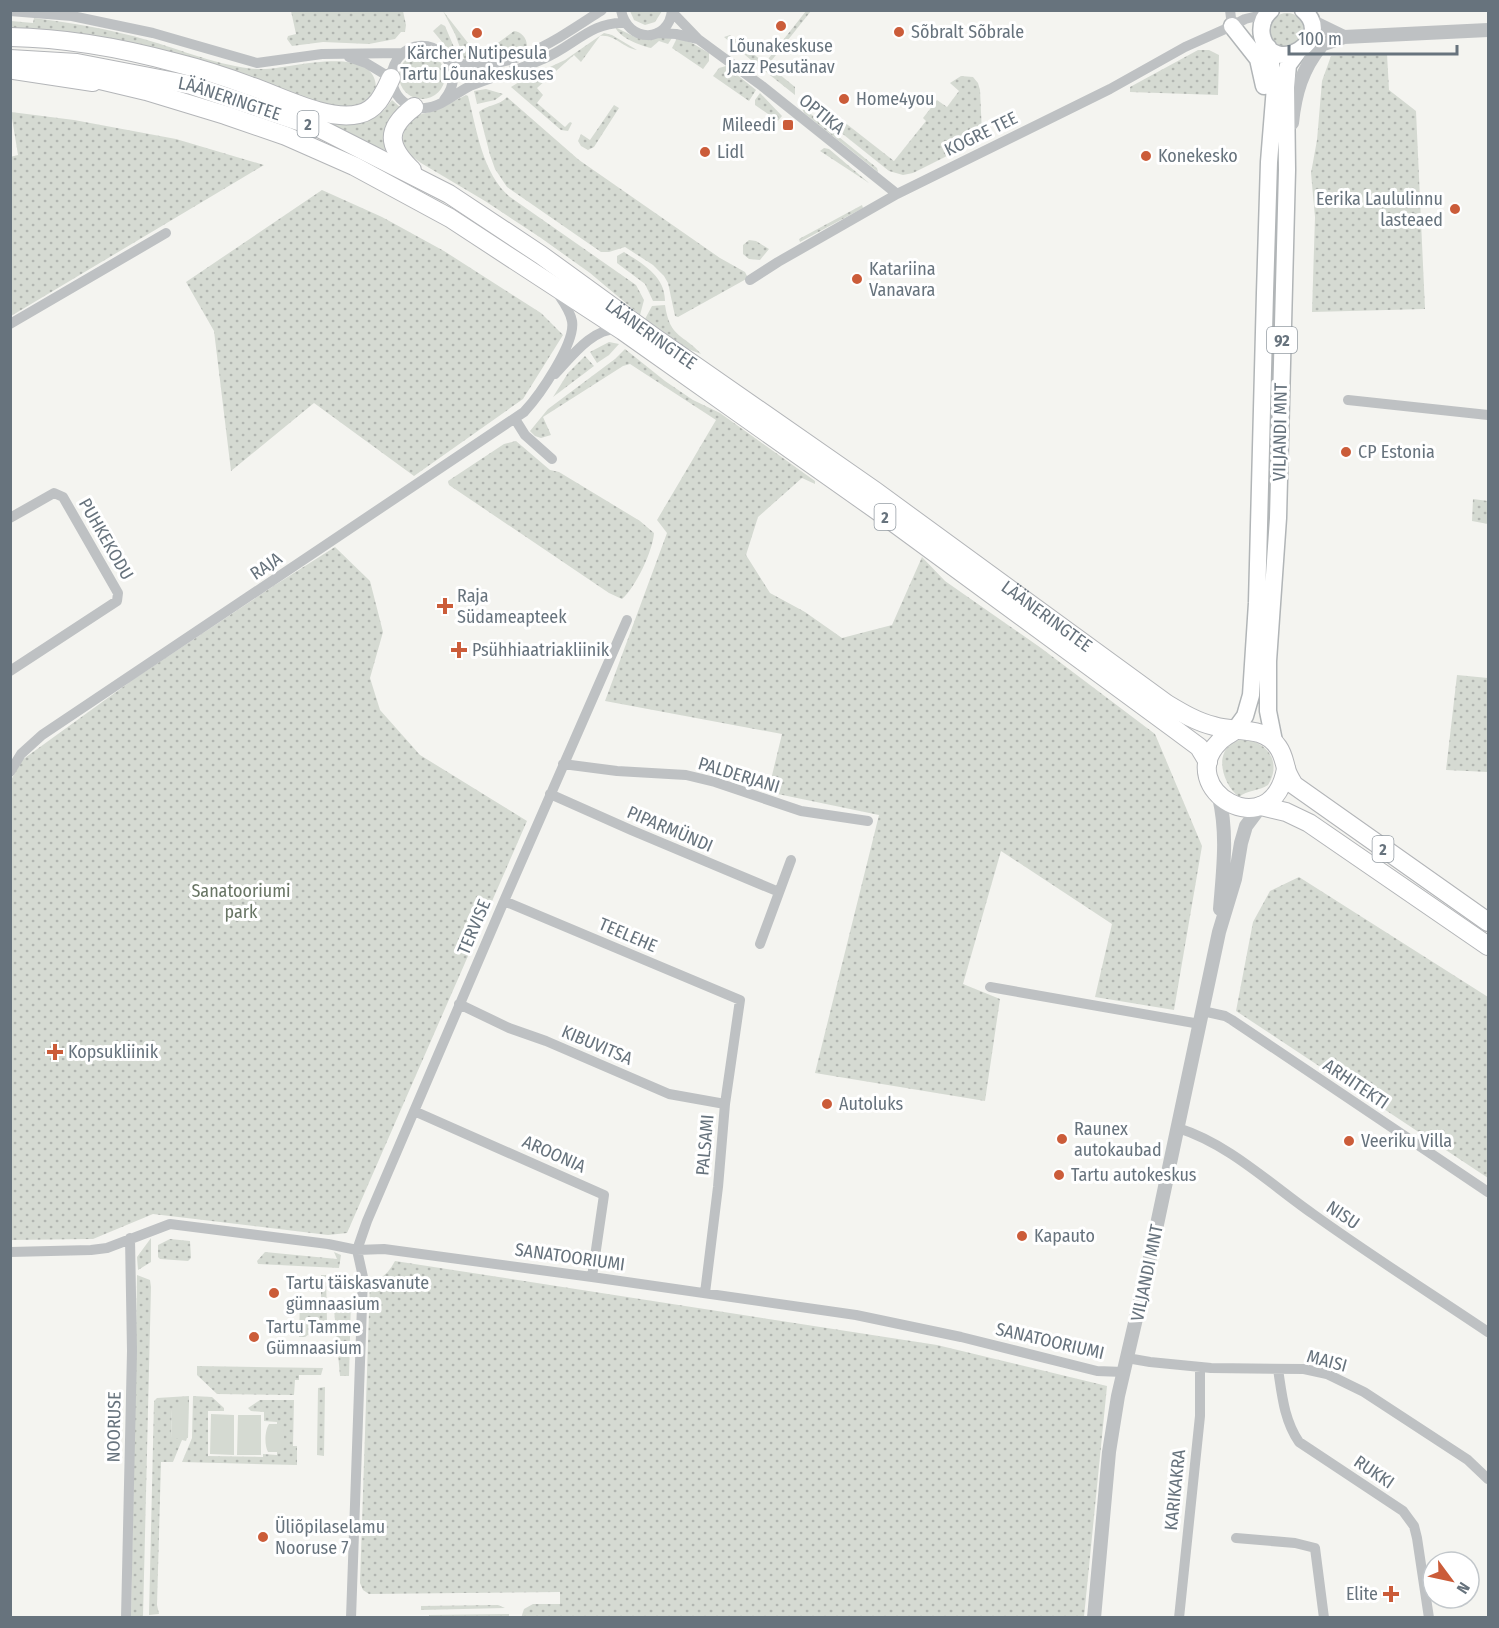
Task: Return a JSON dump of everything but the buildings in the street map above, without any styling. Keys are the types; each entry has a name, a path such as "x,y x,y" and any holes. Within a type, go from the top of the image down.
{"highway":[{"path":"10,37 51,39 156,57 225,77 318,111 344,116 358,115 374,107 382,97 391,78"},
{"path":"10,42 113,60 159,72 191,85"},
{"name":"LÄÄNERINGTEE","path":"1220,797 1209,780 1208,762 1199,747 873,508 623,331 450,218 354,166 286,136 146,91 10,59 77,63 191,85 320,128 420,177 550,261 884,498 1167,704 1193,719 1234,731 1260,732 1274,741"},
{"path":"10,70 146,91"},
{"path":"414,107 396,126 392,142 400,159 420,177"},
{"path":"1208,762 1220,741 1234,731"},
{"name":"2","path":"1274,741 1284,758 1286,769 1294,785 1488,922"},
{"path":"1261,806 1272,800 1278,793 1284,783 1286,769"},
{"name":"2","path":"1220,797 1228,804 1239,808 1261,806 1286,812 1309,823 1488,946"}],"main road":[{"name":"VILJANDI MNT","path":"1234,731 1245,717 1251,694 1257,603 1269,162 1275,87 1266,44 1261,32 1262,22 1268,12"},
{"name":"VILJANDI MNT","path":"1274,741 1268,711 1268,661 1278,518 1287,170 1285,120 1288,65 1305,47 1312,30 1306,14"},
{"path":"1231,18 1239,37 1254,53 1262,70 1269,162"},
{"path":"1266,44 1277,53 1287,55 1298,53"}],"street":[{"path":"450,62 477,66 515,59 540,49 602,10"},
{"path":"403,53 393,68 391,78 395,92 400,99 414,107 427,108 479,82 545,59 596,27 613,22 625,23 621,10"},
{"path":"10,11 72,16 153,33 257,63 322,54 403,53 416,46 425,46 441,52 450,62 453,82 444,100"},
{"path":"657,33 668,24 672,11"},
{"name":"OPTIKA","path":"672,11 698,39 762,86 897,194"},
{"name":"KOGRE TEE","path":"750,280 897,194 1110,89 1231,18 1245,19 1268,12"},
{"path":"1306,14 1344,37"},
{"path":"1231,18 1240,32 1252,34 1266,44"},
{"name":"OPTIKA","path":"625,23 642,35 676,34 698,39"},
{"path":"1298,53 1344,37 1488,30"},
{"path":"1287,170 1292,118 1298,87 1306,67 1321,46"},
{"path":"343,55 366,63 391,78"},
{"path":"10,324 166,233"},
{"name":"RAJA","path":"12,766 21,754 42,735 515,419 527,408 541,389 564,350 572,330 570,314 551,283"},
{"name":"RAJA","path":"541,389 588,341 609,330 623,331"},
{"path":"1348,400 1488,415"},
{"path":"515,419 525,435 552,459"},
{"name":"PUHKEKODU","path":"10,518 54,493 63,497 118,593 117,601 10,671"},
{"name":"TERVISE","path":"357,1250 367,1221 459,1004 627,620"},
{"name":"PALDERJANI","path":"563,764 616,771 686,776 716,782 801,811 868,820"},
{"name":"PIPARMÜNDI","path":"550,794 779,892"},
{"name":"VILJANDI MNT","path":"1219,932 1225,846 1225,820 1220,797"},
{"name":"VILJANDI MNT","path":"1094,1617 1108,1452 1123,1372 1219,932 1235,879 1246,826 1261,806"},
{"path":"760,944 791,860"},
{"name":"TEELEHE","path":"504,901 740,1000"},
{"name":"ARHITEKTI","path":"990,987 1201,1017 1225,1016 1488,1192"},
{"name":"PALSAMI","path":"705,1293 725,1104 740,1000"},
{"name":"KIBUVITSA","path":"459,1004 509,1028 546,1041 669,1094 725,1104"},
{"name":"AROONIA","path":"414,1111 604,1195 592,1276"},
{"name":"NISU","path":"1178,1128 1191,1132 1226,1151 1313,1215 1488,1332"},
{"name":"SANATOORIUMI","path":"10,1252 107,1248 170,1224 357,1250 384,1249 592,1276 856,1315 961,1337 1097,1371 1123,1372"},
{"name":"NOORUSE","path":"126,1617 132,1340 130,1238"},
{"path":"351,1617 363,1277 357,1250"},
{"name":"MAISI","path":"1127,1358 1200,1366 1304,1369 1327,1374 1364,1392 1468,1460 1488,1479"},
{"name":"KARIKAKRA","path":"1179,1617 1200,1416 1200,1366"},
{"name":"RUKKI","path":"1278,1369 1290,1428 1299,1442 1403,1511 1414,1526 1418,1538 1429,1617"},
{"path":"1236,1538 1295,1543 1315,1548 1324,1617"}],"green space":[{"path":"630,10 662,11 655,22 645,25 634,20"},
{"path":"291,11 403,11 405,32 401,32 395,39 369,44 323,42 292,46 287,39 288,36 296,34"},
{"path":"443,11 479,57 514,31 524,37 527,43 526,49 502,58 465,61"},
{"path":"806,11 811,11 768,65 795,87 795,95 761,68"},
{"path":"1287,13 1299,18 1304,30 1299,42 1287,47 1275,42 1270,30 1275,18"},
{"path":"34,18 119,33 235,66 263,69 329,61 347,62 362,66 372,74 376,88 364,104 347,110 11,31 11,21 33,23"},
{"path":"441,24 445,26 459,59 433,31"},
{"path":"615,27 635,37 672,38 668,44 659,41 651,48 625,38"},
{"path":"604,33 612,35 637,50 610,37 600,36 581,62 574,55 537,88 543,95 537,103 565,127 570,122 572,123 568,131 561,130 511,87 565,60"},
{"path":"730,35 762,61 758,66 724,37"},
{"path":"677,38 692,43 709,53 709,61 703,69 672,48"},
{"path":"1198,50 1209,50 1219,55 1218,95 1130,92 1130,87"},
{"path":"422,53 438,60 445,76 438,92 422,99 406,92 399,76 406,60"},
{"path":"1387,54 1389,90 1416,111 1425,309 1312,312 1315,217 1311,173 1317,140 1322,81 1331,56"},
{"path":"726,66 756,90 749,101 713,76 719,68"},
{"path":"183,73 366,121 384,110 392,100 402,109 387,151 270,103"},
{"path":"961,76 973,77 978,83 982,134 963,148 913,173 903,175 889,171 824,119 830,111 894,161 926,121 923,118 937,100 947,107 959,91 950,83"},
{"path":"486,89 503,94 495,100 477,104 474,91"},
{"path":"760,93 782,116 778,121 755,105 755,100"},
{"path":"466,95 482,150 493,176 501,187 510,197 636,285 644,300 640,315 590,273 541,238 405,151 402,140 405,126 418,115 437,110"},
{"path":"507,97 579,160 720,258 745,272 748,278 678,317 675,316 668,283 653,265 625,247 601,252 507,187 495,169 479,112"},
{"path":"614,105 619,108 594,147 588,150 581,146 578,141 581,134 590,140"},
{"path":"801,106 877,168 878,172 804,113"},
{"path":"11,112 74,120 176,139 264,165 11,316 10,157 18,155"},
{"path":"824,148 829,149 869,183 820,151"},
{"path":"322,190 382,217 444,251 541,313 563,335 523,399 414,476 314,403 231,471 214,331 186,282"},
{"path":"862,205 863,208 800,242 799,239"},
{"path":"749,240 756,241 769,249 760,260 749,259 743,254 743,245"},
{"path":"624,252 652,272 661,284 665,301 653,301 645,284 617,263 617,256"},
{"path":"665,305 667,316 674,330 701,354 688,349 645,319 652,306"},
{"path":"609,342 619,344 597,363 590,352"},
{"path":"625,349 665,381 693,400 720,413 815,481 815,484 802,478 758,517 746,555 770,593 805,612 842,638 892,625 922,557 945,581 1041,648 1155,734 1202,846 1174,1010 1095,997 1112,924 1001,851 963,984 1000,999 985,1101 815,1073 879,815 768,792 782,734 605,701 667,533 657,520 716,420 630,364 623,366 543,417 551,435 541,438 530,431 548,409"},
{"path":"585,356 594,366 553,397 568,373"},
{"path":"516,441 550,470 559,472 640,521 654,533 651,549 643,568 633,586 622,599 609,593 449,485 448,481 504,444"},
{"path":"1473,499 1488,501 1488,524 1472,521"},
{"name":"Sanatooriumi park","path":"335,547 370,581 383,632 370,678 380,710 420,755 527,821 347,1233 328,1235 153,1214 93,1239 11,1240 10,782 22,760 134,679"},
{"path":"1457,675 1488,678 1488,772 1446,770"},
{"path":"1243,739 1266,749 1273,761 1274,769 1268,785 1239,797 1227,782 1222,765 1227,748"},
{"path":"1299,877 1488,997 1488,1178 1236,1011 1253,922 1270,891"},
{"path":"151,1238 151,1262 138,1270 137,1257"},
{"path":"170,1239 190,1241 191,1258 188,1261 158,1257 158,1245"},
{"path":"265,1252 337,1259 334,1252 341,1255 339,1268 258,1264 257,1261"},
{"path":"395,1261 937,1345 1107,1386 1084,1617 521,1618 524,1609 533,1604 560,1604 560,1592 369,1594 363,1590 360,1583 370,1282 385,1274"},
{"path":"137,1275 150,1280 151,1287 143,1617 131,1618"},
{"path":"321,1275 326,1275 327,1322 305,1337 299,1337 300,1298 321,1299"},
{"path":"333,1298 351,1298 349,1376 340,1376"},
{"path":"197,1366 323,1368 321,1375 299,1375 299,1380 295,1380 294,1395 217,1394 197,1375"},
{"path":"325,1387 324,1456 317,1455 318,1388"},
{"path":"189,1396 189,1403 179,1403 178,1409 172,1409 171,1438 187,1438 186,1441 182,1440 173,1462 161,1462 157,1605 159,1614 149,1615 154,1401 157,1398"},
{"path":"193,1396 212,1397 224,1408 224,1411 208,1411 208,1456 277,1455 277,1452 280,1452 281,1424 264,1421 264,1412 251,1411 248,1408 260,1400 294,1400 293,1446 297,1446 297,1465 182,1462 192,1438"},
{"path":"178,1403 189,1403 188,1438 171,1438 172,1409 178,1409"},
{"path":"211,1414 234,1415 234,1455 210,1454"},
{"path":"238,1415 261,1415 261,1455 237,1455"},
{"path":"269,1424 281,1424 284,1442 280,1452 268,1452 265,1438"},
{"path":"498,1605 505,1608 421,1610 421,1606"},
{"path":"509,1614 509,1618 429,1617 429,1615"}],"place":[{"name":"Lõunakeskuse Jazz Pesutänav","path":"781,26"},
{"name":"Sõbralt Sõbrale","path":"899,32"},
{"name":"Kärcher Nutipesula Tartu Lõunakeskuses","path":"477,33"},
{"name":"Home4you","path":"844,99"},
{"name":"Mileedi","path":"788,125"},
{"name":"Lidl","path":"705,152"},
{"name":"Konekesko","path":"1146,156"},
{"name":"Eerika Laululinnu lasteaed","path":"1455,209"},
{"name":"Katariina Vanavara","path":"857,279"},
{"name":"CP Estonia","path":"1346,452"},
{"name":"Raja Südameapteek","path":"445,606"},
{"name":"Psühhiaatriakliinik","path":"459,650"},
{"name":"Kopsukliinik","path":"55,1052"},
{"name":"Autoluks","path":"827,1104"},
{"name":"Raunex autokaubad","path":"1062,1139"},
{"name":"Veeriku Villa","path":"1349,1141"},
{"name":"Tartu autokeskus","path":"1059,1175"},
{"name":"Kapauto","path":"1022,1236"},
{"name":"Tartu täiskasvanute gümnaasium","path":"274,1293"},
{"name":"Tartu Tamme Gümnaasium","path":"254,1337"},
{"name":"Üliõpilaselamu Nooruse 7","path":"263,1537"},
{"name":"Elite","path":"1391,1594"}]}
